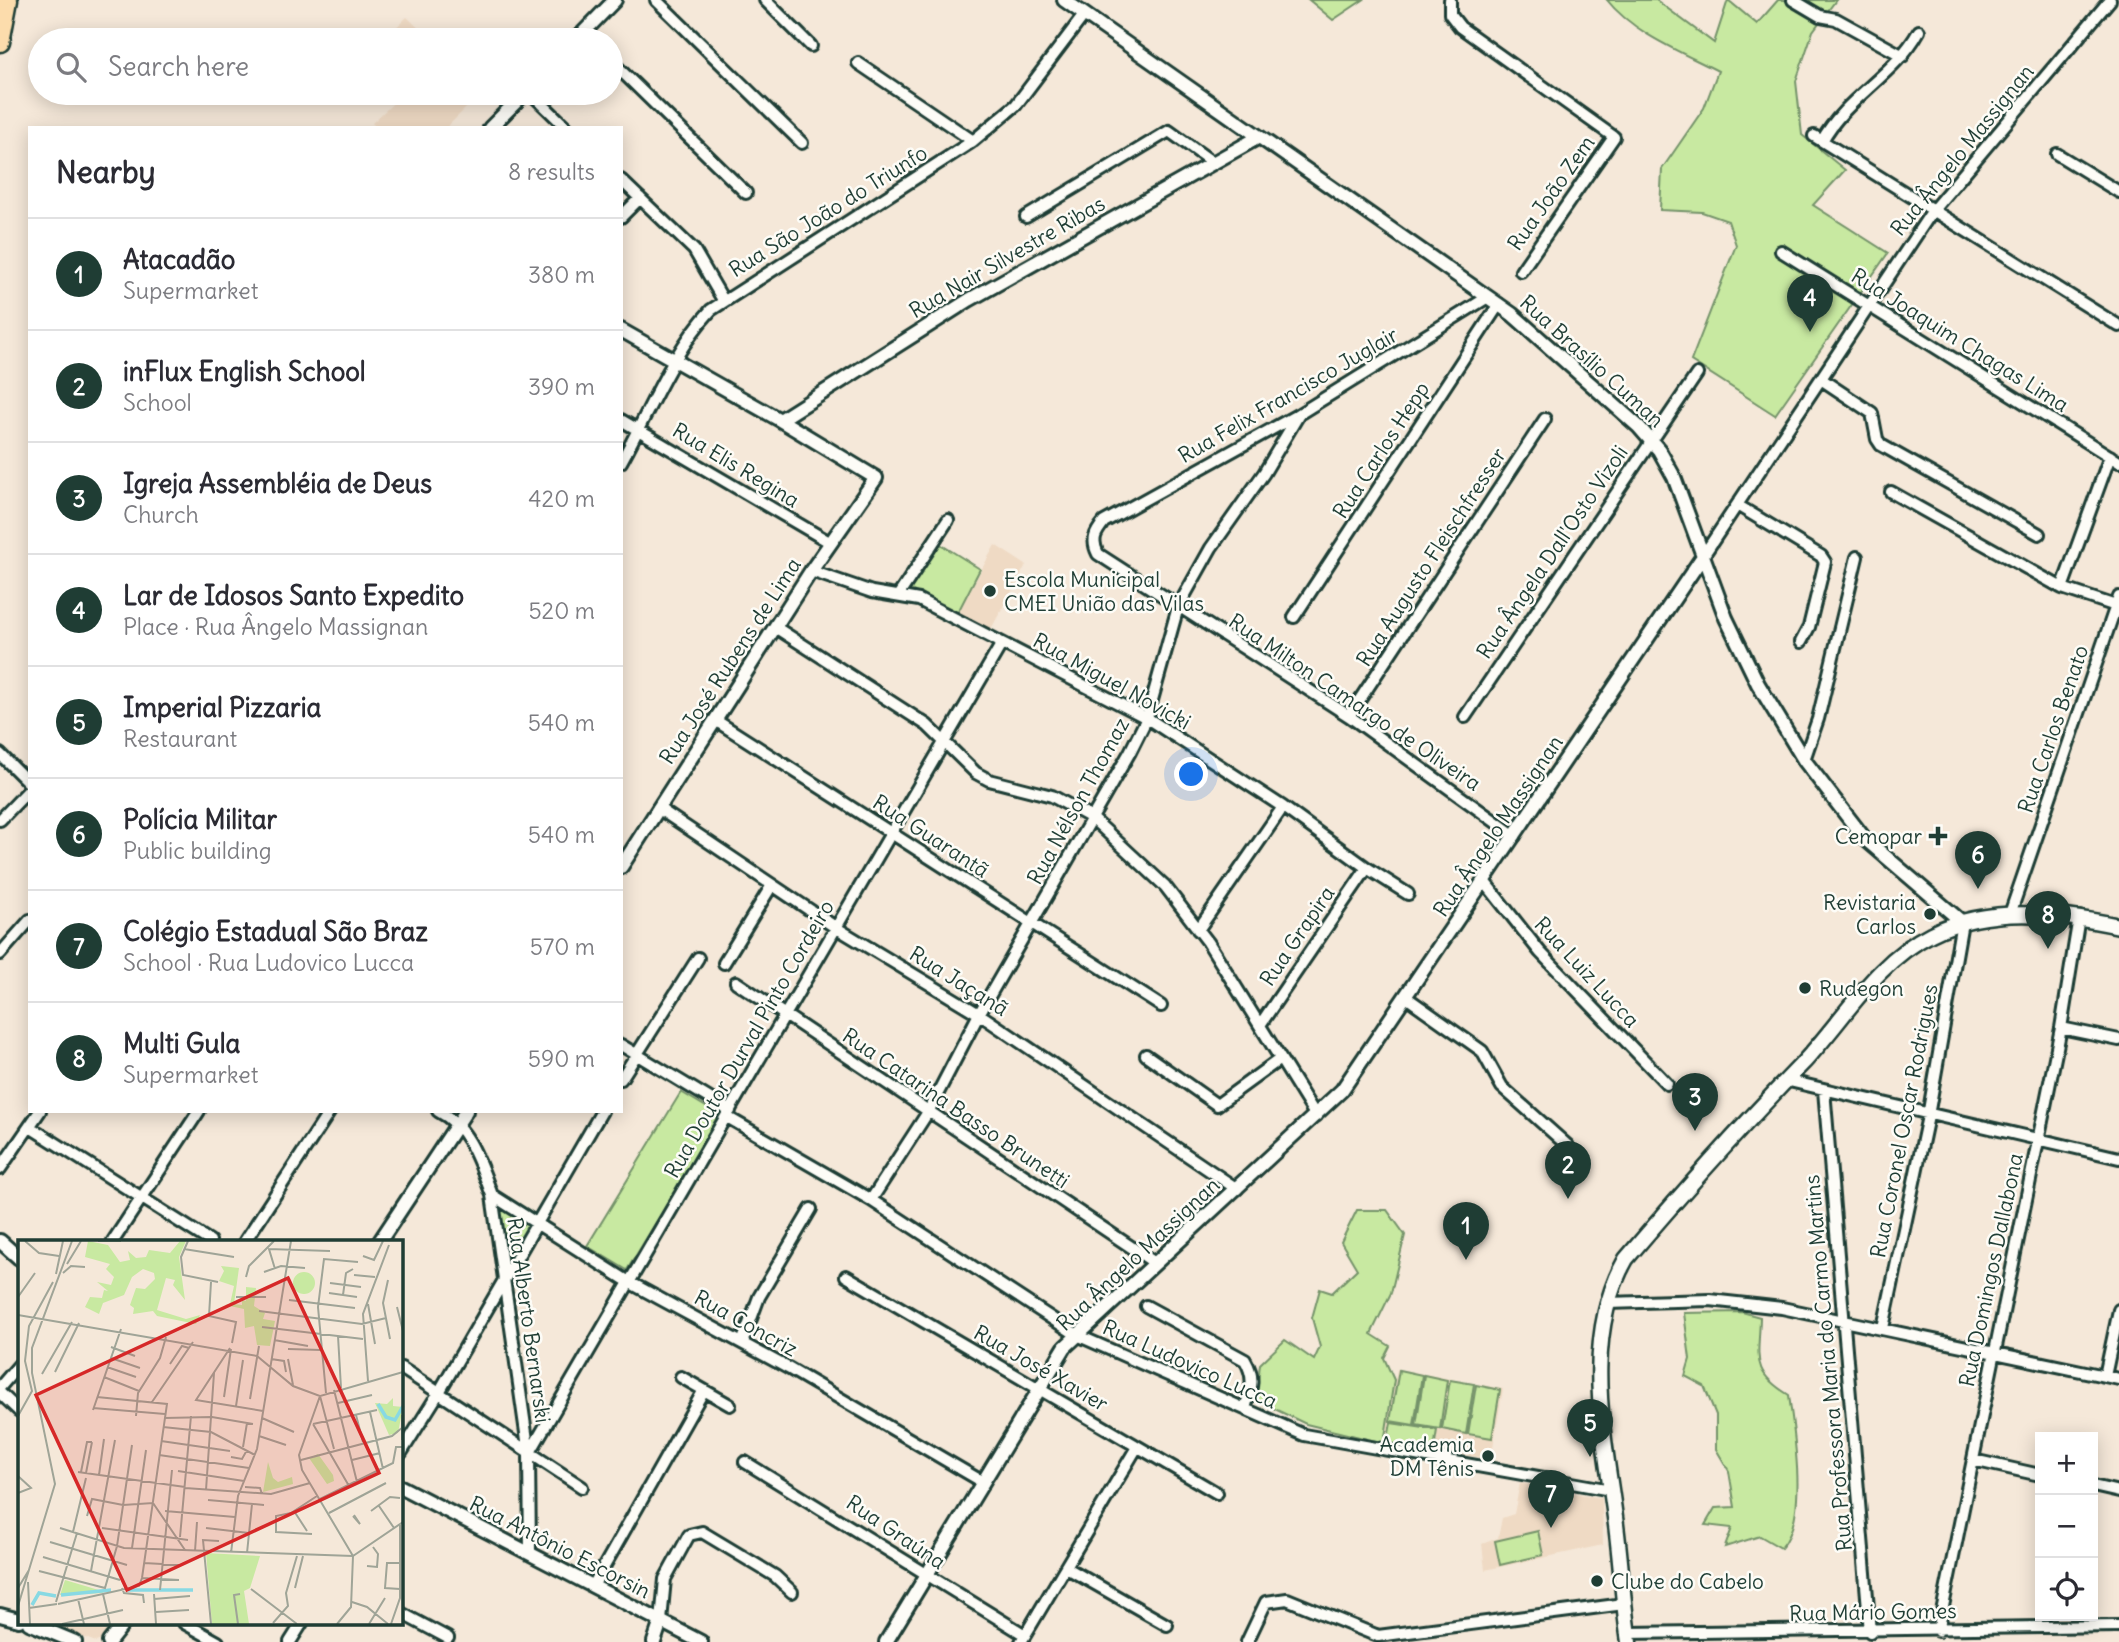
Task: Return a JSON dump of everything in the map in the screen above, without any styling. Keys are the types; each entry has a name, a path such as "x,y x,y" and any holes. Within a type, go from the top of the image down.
{"highway":[{"path":"0,42 8,0"}],"main road":[{"path":"1628,1638 1599,1370 1600,1340 1607,1303 1626,1259 1856,998 1896,958 1930,934 1962,922 2010,914 2079,918 2119,926"}],"street":[{"path":"591,28 615,0"},
{"path":"656,0 802,143"},
{"path":"765,0 811,46"},
{"name":"Rua Brasílio Cuman","path":"1064,0 1493,300 1541,336 1651,439 1674,477 1740,648 1804,760 1864,838 1962,922"},
{"name":"Rua João Zem","path":"1450,0 1450,14 1460,27 1614,137 1521,271"},
{"path":"1793,0 1820,16 1836,19 1903,56"},
{"name":"Rua Ângelo Massignan","path":"886,1642 1060,1353 1316,1116 1350,1081 1933,210 2110,0"},
{"name":"Rua São João do Triunfo","path":"623,458 699,323 723,300 974,141 1016,105 1084,15"},
{"path":"1919,31 1903,56 1818,138 2119,326"},
{"path":"858,63 974,141"},
{"path":"623,73 746,193"},
{"path":"492,126 513,105"},
{"path":"543,105 565,126"},
{"path":"1026,217 1169,131 1212,162"},
{"name":"Rua Nair Silvestre Ribas","path":"780,420 969,300 1259,137"},
{"path":"2057,154 2119,192"},
{"path":"623,182 694,250 723,300"},
{"path":"623,215 640,198"},
{"name":"Rua Joaquim Chagas Lima","path":"1781,251 2114,459"},
{"name":"Rua Felix Francisco Juglair","path":"1104,522 1299,414 1493,300"},
{"name":"Rua Carlos Hepp","path":"1294,617 1493,300"},
{"path":"623,331 780,420"},
{"name":"Rua Ângela Dall'Osto Vizoli","path":"1465,717 1697,374"},
{"path":"1821,379 1872,413 1881,446 2039,534"},
{"name":"Rua Nélson Thomaz","path":"872,1200 928,1112 979,1014 1147,718 1178,607 1210,548 1264,473 1299,414"},
{"name":"Rua Augusto Fleischfresser","path":"1349,716 1545,419"},
{"name":"Rua José Rubens de Lima","path":"623,864 811,571 876,478 780,420"},
{"name":"Rua Elis Regina","path":"623,421 831,543"},
{"path":"2062,588 2114,459"},
{"path":"1891,492 2062,588 2117,601"},
{"path":"1737,505 1821,556 1825,562 1809,627 1801,642"},
{"path":"898,596 948,520"},
{"name":"Rua Milton Camargo de Oliveira","path":"1104,522 1095,533 1093,545 1098,554 1349,716 1515,836"},
{"path":"1804,760 1818,719 1857,557"},
{"name":"Rua Miguel Novicki","path":"811,571 872,592 919,600 1147,718 1283,807 1408,894"},
{"name":"Rua Carlos Benato","path":"2010,914 2117,601"},
{"path":"775,627 927,724 976,773 989,780 1052,796 1092,818 1165,886 1198,930 1316,1116"},
{"name":"Rua Doutor Durval Pinto Cordeiro","path":"529,1454 1002,643"},
{"name":"Rua Guarantã","path":"715,720 1161,1006"},
{"path":"0,754 28,784"},
{"path":"0,820 28,788"},
{"path":"1198,930 1283,807"},
{"name":"Rua Jaçanã","path":"658,808 835,927 979,1014 1237,1189"},
{"name":"Rua Grapira","path":"1260,1025 1367,868"},
{"name":"Rua Luiz Lucca","path":"1484,881 1540,952 1667,1084"},
{"path":"724,963 772,885"},
{"name":"Rua Domingos Dallabona","path":"1938,1630 2061,1028 2079,918"},
{"path":"0,954 28,922"},
{"name":"Rua Coronel Oscar Rodrigues","path":"1883,1328 1928,1116 1962,922"},
{"path":"623,1076 698,958"},
{"name":"Rua Catarina Basso Brunetti","path":"736,982 784,1017 1155,1264"},
{"path":"1406,998 1482,1051 1502,1087 1568,1146"},
{"path":"2061,1028 2119,1040"},
{"name":"Rua Ludovico Lucca","path":"623,1046 728,1114 872,1200 1077,1335 1304,1435 1331,1442 1611,1490"},
{"path":"1146,1055 1217,1105 1280,1059"},
{"path":"1785,1080 1928,1116 2119,1158"},
{"name":"Rua Professora Maria do Carmo Martins","path":"1824,1090 1870,1632"},
{"path":"0,1169 39,1113"},
{"path":"114,1240 198,1113"},
{"path":"246,1240 329,1113"},
{"name":"Rua Alberto Bernarski","path":"441,1113 458,1123 478,1159 492,1195 529,1454 530,1553"},
{"path":"381,1240 465,1113"},
{"path":"402,1451 601,1113"},
{"path":"30,1127 207,1240"},
{"name":"Rua Concriz","path":"492,1195 629,1282 742,1343 983,1482"},
{"path":"742,1343 759,1297 811,1209"},
{"path":"0,1241 18,1257"},
{"name":"Rua José Xavier","path":"846,1276 1217,1493"},
{"path":"1607,1303 1710,1300 1782,1307 2119,1379"},
{"path":"1146,1306 1245,1360 1253,1373 1253,1383 1245,1408"},
{"path":"2105,1376 2119,1310"},
{"path":"0,1387 18,1366"},
{"path":"402,1369 582,1487"},
{"path":"681,1377 730,1405"},
{"path":"593,1586 704,1390"},
{"path":"0,1393 18,1410"},
{"path":"1023,1639 1137,1447"},
{"path":"1973,1460 2035,1474"},
{"name":"Rua Graúna","path":"745,1462 832,1513 1023,1639"},
{"path":"2098,1487 2119,1492"},
{"name":"Rua Antônio Escorsin","path":"402,1488 701,1642"},
{"path":"654,1642 661,1621 665,1578 689,1535 695,1532 775,1576 792,1592"},
{"path":"1067,1568 1167,1625"},
{"path":"1247,1642 1266,1602 1287,1599 1378,1636 1411,1637 1624,1604"},
{"path":"402,1614 448,1638"},
{"path":"0,1615 18,1620"},
{"path":"31,1624 75,1642"},
{"path":"110,1642 123,1624"},
{"path":"186,1624 218,1642"},
{"path":"290,1642 301,1624"},
{"name":"Rua Mário Gomes","path":"1628,1638 2119,1626"}],"shaded area":[{"path":"407,17 418,28 396,28"},
{"path":"391,105 469,105 448,126 375,126 372,123"},
{"name":"Escola Municipal CMEI União das Vilas","path":"995,545 1026,565 991,629 957,614"},
{"path":"1397,1369 1503,1389 1491,1459 1384,1443"},
{"path":"1520,1483 1602,1498 1603,1545 1485,1570 1482,1544 1498,1538 1502,1518 1514,1514"},
{"path":"49,1624 114,1624 104,1639 96,1642"}],"green space":[{"path":"1309,0 1363,0 1333,20"},
{"path":"1607,0 1656,0 1714,43 1728,0 1757,24 1778,0 1836,0 1813,31 1796,81 1802,135 1845,170 1813,205 1888,253 1775,415 1691,361 1736,245 1728,221 1702,212 1660,210 1662,169 1704,108 1718,71 1644,32"},
{"path":"937,542 980,569 957,614 907,588"},
{"path":"681,1092 721,1116 627,1270 587,1246"},
{"path":"500,1206 529,1225 506,1262"},
{"path":"1357,1210 1387,1210 1405,1235 1391,1293 1371,1334 1390,1346 1384,1358 1394,1380 1384,1443 1306,1424 1256,1400 1260,1364 1285,1340 1314,1360 1320,1347 1312,1318 1320,1289 1332,1293 1357,1269 1341,1242"},
{"path":"1742,1312 1760,1317 1758,1354 1762,1371 1789,1395 1796,1453 1797,1497 1790,1534 1781,1548 1760,1536 1725,1547 1732,1528 1705,1525 1715,1508 1735,1507 1729,1471 1716,1449 1716,1415 1704,1386 1685,1376 1690,1359 1684,1313"},
{"path":"1399,1370 1422,1375 1414,1425 1390,1421"},
{"path":"1424,1375 1447,1380 1440,1429 1416,1425"},
{"path":"1450,1380 1474,1384 1466,1434 1442,1429"},
{"path":"1476,1385 1500,1390 1492,1438 1468,1434"},
{"path":"1391,1423 1437,1430 1434,1449 1387,1443"},
{"path":"1538,1531 1543,1555 1500,1565 1495,1541"}],"place":[{"name":"Lar de Idosos Santo Expedito","path":"1810,332"},
{"name":"Escola Municipal CMEI União das Vilas","path":"990,591"},
{"name":"Cemopar","path":"1938,836"},
{"name":"Polícia Militar","path":"1978,889"},
{"name":"Revistaria Carlos","path":"1930,914"},
{"name":"Multi Gula","path":"2048,949"},
{"name":"Rudegon","path":"1805,988"},
{"name":"Igreja Assembléia de Deus","path":"1695,1131"},
{"name":"inFlux English School","path":"1568,1199"},
{"name":"Atacadão","path":"1466,1260"},
{"name":"Academia DM Tênis","path":"1488,1456"},
{"name":"Imperial Pizzaria","path":"1590,1457"},
{"name":"Colégio Estadual São Braz","path":"1551,1528"},
{"name":"Clube do Cabelo","path":"1597,1581"}]}
